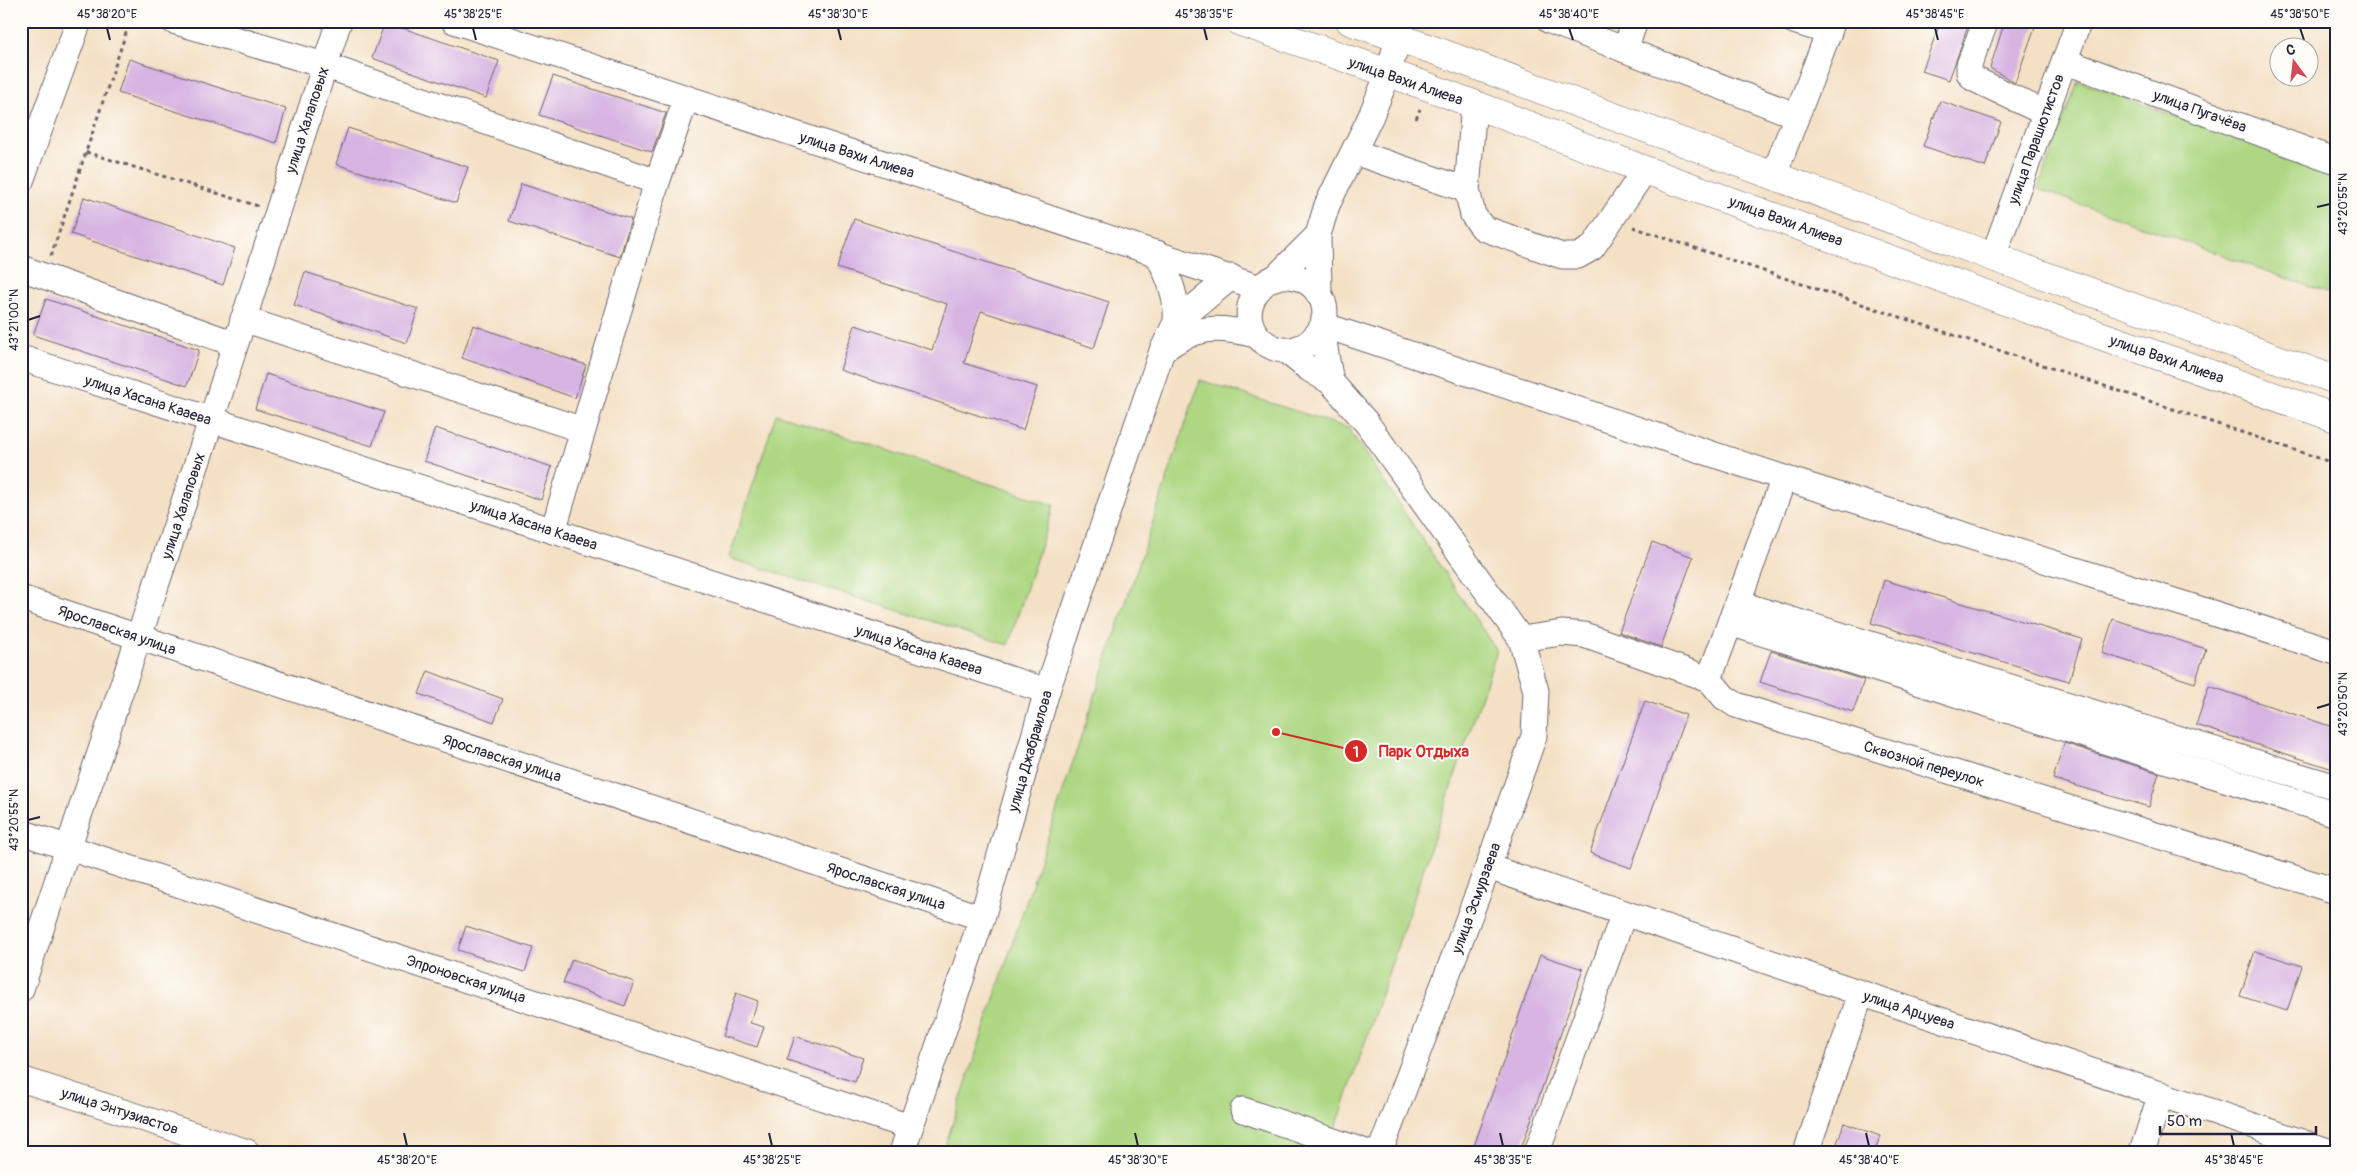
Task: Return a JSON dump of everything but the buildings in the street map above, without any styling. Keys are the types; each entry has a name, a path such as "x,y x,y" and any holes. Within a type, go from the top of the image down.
{"main road":[{"name":"улица Вахи Алиева","path":"1238,21 1474,104 1645,170 2059,321 2336,418"},
{"path":"1350,21 1400,30 1442,53 1992,257 2336,380"}],"street":[{"path":"23,171 79,21"},
{"path":"173,21 324,65 657,182"},
{"name":"улица Халаповых","path":"21,989 211,421 339,21"},
{"name":"улица Вахи Алиева","path":"454,21 1231,277 1268,282"},
{"path":"1550,21 1795,115"},
{"path":"1625,50 1636,21"},
{"path":"1774,176 1795,115 1831,26 1794,21"},
{"path":"1986,21 1969,65 1969,73 1974,79 2045,113"},
{"name":"улица Парашютистов","path":"1992,257 2079,21"},
{"path":"1330,382 1323,325 1325,314 1319,295 1318,235 1327,205 1354,152 1388,74 1400,30"},
{"name":"улица Пугачёва","path":"2064,61 2336,161"},
{"path":"553,531 657,182 686,99"},
{"path":"1474,104 1466,190 1473,215 1483,228 1562,256 1578,256 1592,248 1645,170"},
{"path":"1354,152 1466,190"},
{"path":"1318,235 1268,282 1251,301 1249,313 1250,324 1256,335 1274,349 1286,351 1298,349 1308,344 1317,336 1323,325"},
{"path":"1157,253 1170,279 1177,312 1176,322"},
{"path":"21,268 235,344"},
{"path":"1268,282 1287,276 1299,278 1310,283 1319,295"},
{"name":"улица Джабраилова","path":"902,1152 982,918 1047,691 1162,351 1176,322 1231,277"},
{"path":"243,320 583,430"},
{"path":"1323,325 1784,478 2336,652"},
{"path":"1162,351 1176,340 1204,329 1217,328 1256,335"},
{"name":"улица Эсмурзаева","path":"1286,351 1330,382 1366,422 1521,640 1536,692 1534,736 1488,867 1380,1152"},
{"name":"улица Хасана Кааева","path":"21,358 1047,691"},
{"path":"1709,679 1784,478"},
{"name":"Ярославская улица","path":"21,598 982,918"},
{"path":"1734,613 2336,787"},
{"path":"1734,613 2336,814"},
{"name":"Сквозной переулок","path":"1521,640 1562,633 1584,635 1709,679 1724,697 1736,705 2336,891"},
{"name":"Эпроновская улица","path":"21,832 910,1127"},
{"name":"улица Арцуева","path":"1488,867 2331,1152"},
{"path":"1537,1152 1624,913"},
{"path":"1806,1152 1861,994"},
{"name":"улица Энтузиастов","path":"21,1079 247,1152"},
{"path":"2142,1152 2161,1094"},
{"path":"1243,1110 1366,1152"}],"path":[{"path":"44,276 130,21"},
{"path":"86,152 278,212"},
{"path":"1612,220 2336,464"}],"green space":[{"path":"2078,81 2336,174 2336,296 2038,189"},
{"path":"1200,380 1348,428 1497,651 1328,1152 943,1152"},
{"path":"776,414 1054,505 1008,645 729,558"}],"place":[{"name":"Парк Отдыха","path":"1276,732"}]}
